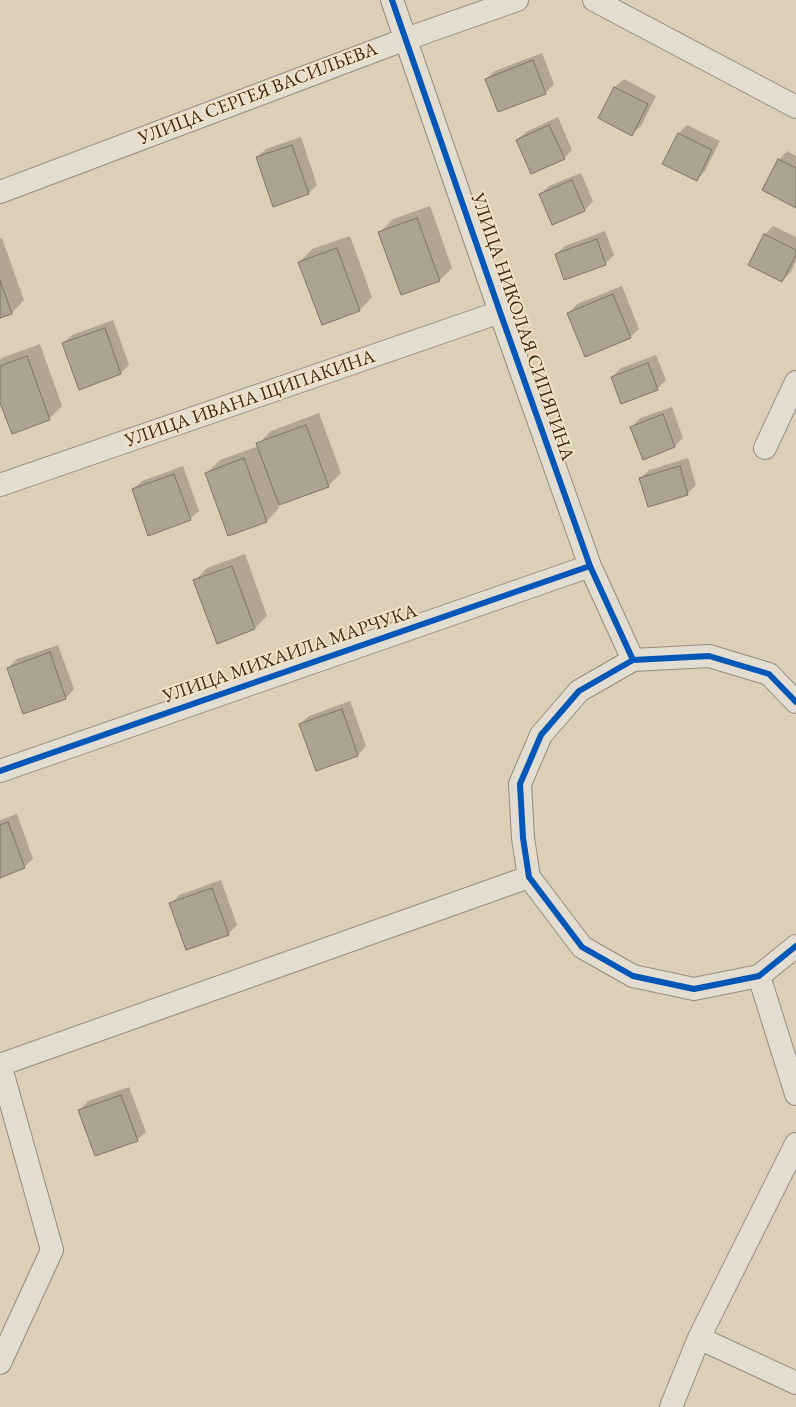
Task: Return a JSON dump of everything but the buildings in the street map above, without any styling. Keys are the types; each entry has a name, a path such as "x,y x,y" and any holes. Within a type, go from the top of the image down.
{"street":[{"name":"УЛИЦА НИКОЛАЯ СИПЯГИНА","path":"392,0 590,566 633,660"},
{"name":"УЛИЦА СЕРГЕЯ ВАСИЛЬЕВА","path":"0,192 406,39 517,0"},
{"path":"594,0 796,107"},
{"name":"УЛИЦА ИВАНА ЩИПАКИНА","path":"0,485 500,312"},
{"path":"765,448 796,382"},
{"name":"УЛИЦА МИХАИЛА МАРЧУКА","path":"0,771 590,566"},
{"path":"796,702 769,674 709,656 633,660 579,691 541,735 520,784 523,838 529,877 582,947 633,976 694,989 759,976 796,946"},
{"path":"0,1364 52,1250 0,1065 529,877"},
{"path":"759,976 796,1094"},
{"path":"671,1407 699,1338 796,1144"},
{"path":"699,1338 796,1383"}],"cycle path":[{"path":"392,0 590,566 633,660"},
{"path":"0,771 590,566"},
{"path":"796,702 769,674 709,656 633,660 579,691 541,735 520,784 523,838 529,877 582,947 633,976 694,989 759,976 796,946"}]}
